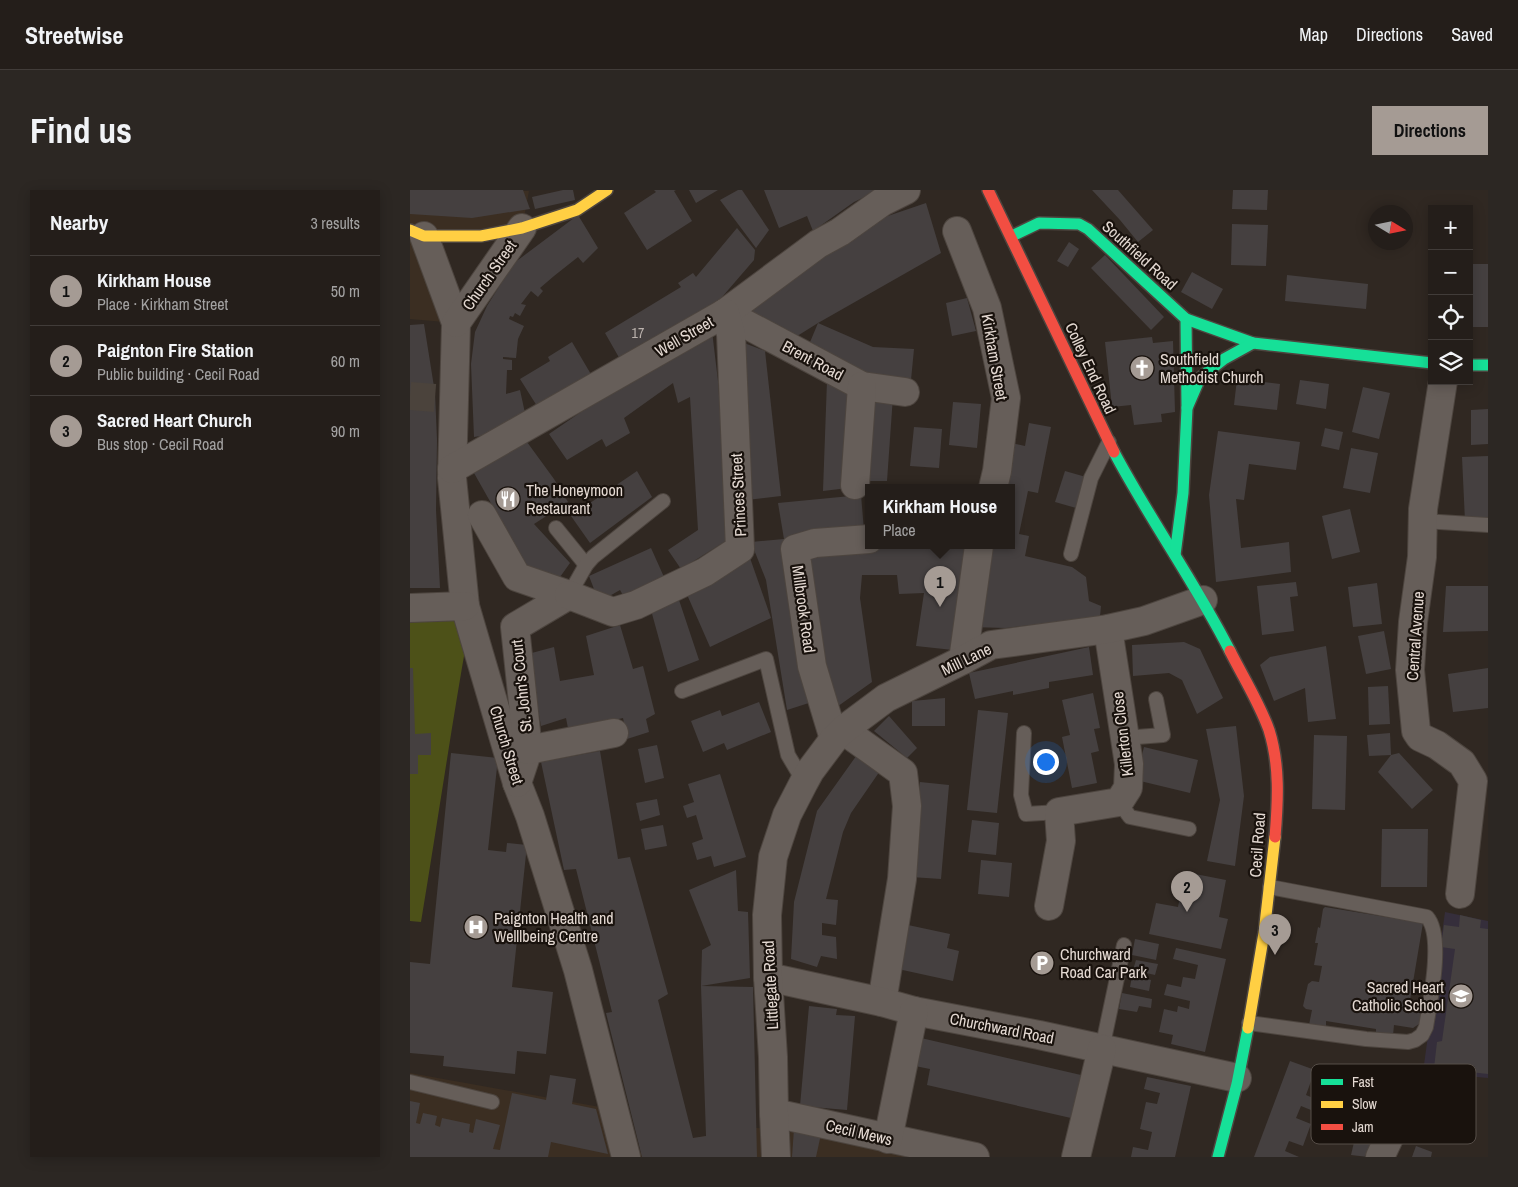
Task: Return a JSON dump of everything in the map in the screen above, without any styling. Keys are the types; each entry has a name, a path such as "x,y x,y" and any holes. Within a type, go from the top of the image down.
{"main road":[{"path":"417,233 481,236 522,228 577,210 607,190"},
{"name":"Colley End Road","path":"988,190 1012,236 1109,442 1132,485 1175,555"},
{"name":"Southfield Road","path":"1012,236 1039,223 1079,224 1088,229 1186,319 1253,343 1428,363"},
{"path":"1175,555 1183,493 1187,408 1186,319"},
{"path":"1187,408 1200,378 1224,359 1253,343"},
{"path":"1473,365 1488,365"},
{"name":"Cecil Road","path":"1175,555 1251,689 1270,732 1276,757 1276,826 1266,927 1249,1023 1218,1157"}],"street":[{"name":"Well Street","path":"452,469 724,313 818,244 840,232 882,202 906,190"},
{"name":"Church Street","path":"522,228 456,323 445,399 465,606 517,783 530,816 578,970 626,1157"},
{"name":"Kirkham Street","path":"957,231 977,255 986,308 1006,398 994,484"},
{"name":"Church Street","path":"417,233 456,323"},
{"name":"Brent Road","path":"724,313 862,386 905,392"},
{"name":"Princes Street","path":"569,595 613,612 636,605 705,572 740,549 730,334 724,313"},
{"name":"Central Avenue","path":"1442,385 1423,521 1422,557 1413,622 1410,670 1416,730 1420,737 1436,745 1462,763 1473,782 1460,894"},
{"path":"855,485 862,386"},
{"path":"482,515 517,577 569,595"},
{"name":"Millbrook Road","path":"839,734 812,666 795,549 814,543 865,539"},
{"path":"963,660 979,549"},
{"name":"St. John's Court","path":"517,783 528,750 515,627 569,595"},
{"name":"Mill Lane","path":"788,815 810,771 839,734 886,698 990,645 1108,629 1149,620 1202,600"},
{"path":"410,608 465,606"},
{"name":"Killerton Close","path":"1108,629 1129,764 1128,788 1119,802"},
{"path":"528,750 614,733"},
{"path":"839,734 903,773 907,806 902,879 882,1002"},
{"path":"1049,906 1061,841 1059,812 1119,802"},
{"name":"Littlegate Road","path":"776,1157 767,915 773,857 788,815"},
{"name":"Churchward Road","path":"768,977 914,1010 1237,1078"},
{"path":"888,1139 914,1010"},
{"path":"1076,1157 1102,1049"},
{"name":"Cecil Mews","path":"774,1113 975,1157"},
{"path":"1380,1157 1386,1144"}],"lane":[{"path":"1072,554 1091,478 1109,442"},
{"path":"569,595 586,565 663,501"},
{"path":"1423,521 1488,525"},
{"path":"556,528 586,565"},
{"path":"682,691 766,659 788,755 804,782"},
{"path":"1124,738 1163,735 1156,699"},
{"path":"1024,732 1021,795 1026,814 1059,812"},
{"path":"1119,802 1130,817 1189,829"},
{"path":"1249,1023 1366,1039 1408,1042 1422,1035 1426,1027 1435,954 1434,932 1432,923 1427,917 1270,887"},
{"path":"1102,1049 1124,945"},
{"path":"410,1082 492,1102"}],"shaded area":[{"path":"410,190 529,191 522,228 425,236 456,323 410,319"},
{"name":"Sacred Heart Catholic School","path":"1445,912 1488,921 1488,1078 1476,1077 1476,1064 1424,1064"},
{"path":"410,1073 600,1107 613,1157 410,1157"},
{"path":"756,1128 794,1129 926,1157 636,1157 635,1154 693,1138"}],"green space":[{"path":"435,616 450,618 463,626 468,633 421,922 410,921 410,617"}],"building":[{"path":"410,190 523,190 530,209 472,218 410,214"},
{"path":"563,190 573,190 575,200 535,209 532,197"},
{"path":"654,190 676,190 674,191 692,221 647,250 624,213 656,192"},
{"path":"689,190 718,190 696,203"},
{"path":"738,190 742,190 769,230 756,248 720,200"},
{"path":"764,190 879,190 854,202 813,231 807,216 779,228"},
{"path":"1092,190 1118,190 1153,230 1138,242"},
{"path":"1233,190 1268,190 1267,210 1232,209"},
{"path":"926,203 941,253 786,343 742,311 876,220"},
{"path":"578,215 598,248 583,263 578,257 554,276 540,288 543,291 538,297 531,291 521,304 526,305 520,316 515,313 509,319 524,326 518,339 516,358 503,357 503,359 512,360 512,370 507,370 506,394 520,390 525,413 501,433 474,437 471,364 475,332 487,306 514,263"},
{"path":"1232,224 1268,225 1266,266 1231,265"},
{"path":"737,228 755,250 754,260 716,304 621,361 605,333 681,287 678,283 693,273 696,277"},
{"path":"1069,242 1079,249 1068,267 1057,261"},
{"path":"1105,255 1164,317 1151,330 1091,268"},
{"path":"1473,264 1488,264 1488,327 1473,327"},
{"path":"1192,272 1223,289 1212,309 1181,292"},
{"path":"1287,275 1368,284 1366,309 1285,301"},
{"path":"967,298 976,331 952,336 946,303"},
{"path":"818,323 873,347 914,349 911,380 865,373 808,347"},
{"path":"424,324 435,393 437,440 436,510 440,588 410,588 410,325"},
{"path":"712,331 718,381 729,539 681,569 668,550 698,530 690,397 678,403 673,383 624,418 630,433 606,447 602,439 567,460 549,434 610,392"},
{"name":"Southfield Methodist Church","path":"1152,337 1153,343 1173,341 1175,412 1161,414 1162,422 1134,425 1131,405 1112,407 1105,342"},
{"path":"736,340 765,351 781,496 747,500"},
{"path":"572,342 592,376 537,406 520,379 550,361 548,357"},
{"path":"1237,379 1280,384 1277,410 1234,405"},
{"path":"1300,380 1329,384 1326,409 1296,404"},
{"path":"827,381 853,389 848,488 823,491"},
{"path":"1363,387 1390,393 1379,439 1352,432"},
{"path":"868,396 893,396 887,481 863,481"},
{"path":"953,402 981,404 977,448 949,445"},
{"path":"1488,409 1488,444 1471,445 1471,410"},
{"path":"1029,423 1051,427 1038,493 1028,491 1019,534 1029,536 1025,556 1072,567 1086,577 1089,601 1101,606 1100,617 1006,628 970,627 984,549 1015,549 1015,484 998,484 1006,442 1025,446"},
{"path":"914,427 942,429 939,468 910,466"},
{"path":"1325,428 1343,432 1339,450 1321,446"},
{"path":"1218,431 1300,442 1296,470 1249,464 1244,500 1236,499 1241,548 1289,542 1291,572 1216,582 1209,495"},
{"path":"527,442 568,502 534,524 570,563 555,584 520,563 500,519 474,473"},
{"path":"1351,448 1378,453 1370,493 1343,488"},
{"path":"1488,456 1488,520 1465,521 1462,457"},
{"path":"637,471 652,497 590,543 571,516"},
{"path":"1065,471 1086,477 1076,508 1055,502"},
{"path":"861,495 864,530 784,539 778,503"},
{"path":"1350,509 1360,552 1332,559 1322,516"},
{"path":"784,539 812,702 787,710 766,580 751,542"},
{"path":"864,546 865,549 966,549 953,650 916,646 924,593 899,594 897,575 862,575 860,598 872,682 834,709 805,554"},
{"path":"651,548 664,577 624,597 620,590 599,602 589,576"},
{"path":"750,558 771,618 710,647 685,590"},
{"path":"1296,582 1298,596 1290,597 1294,631 1262,635 1257,586"},
{"path":"1377,583 1382,624 1353,627 1348,587"},
{"path":"1446,586 1488,586 1488,631 1443,632"},
{"path":"679,600 699,660 668,672 651,610"},
{"path":"620,625 633,669 643,666 655,714 646,719 649,732 627,739 623,718 602,723 572,749 566,718 541,726 528,654 554,647 560,681 594,675 586,636"},
{"path":"1384,631 1391,669 1366,674 1358,636"},
{"path":"1184,642 1200,649 1223,698 1197,714 1182,680 1169,673 1133,676 1132,645"},
{"path":"1326,646 1336,719 1308,722 1305,688 1274,701 1260,665 1270,657"},
{"path":"1089,647 1093,675 1049,682 1049,688 1013,695 1013,691 975,699 969,673"},
{"path":"410,668 413,668 415,734 431,733 431,755 418,755 418,774 410,774"},
{"path":"1488,668 1488,708 1453,712 1448,674"},
{"path":"1388,686 1390,724 1369,725 1368,687"},
{"path":"1093,693 1100,728 1094,729 1099,751 1091,753 1097,783 1072,788 1062,737 1070,735 1062,700"},
{"path":"945,698 945,726 912,726 912,701"},
{"path":"759,702 771,732 727,750 724,743 703,752 691,721 720,710 722,716"},
{"path":"978,710 1008,713 997,813 967,810"},
{"path":"889,716 917,748 907,758 874,731"},
{"path":"1236,726 1244,796 1235,866 1207,861 1220,800 1206,729"},
{"path":"1390,733 1391,755 1369,756 1367,735"},
{"path":"1314,735 1347,736 1345,810 1312,809"},
{"path":"657,745 664,778 645,783 638,749"},
{"path":"1144,747 1198,760 1190,793 1136,780"},
{"path":"600,751 618,859 630,857 668,994 658,1000 693,1138 706,1136 701,986 753,987 757,1157 642,1157 606,1013 612,1012 576,869 564,870 541,762"},
{"path":"859,752 882,768 851,813 843,832 826,899 838,900 836,925 822,923 822,935 836,937 837,959 821,956 817,967 791,959 794,902 817,811"},
{"name":"Paignton Health and Welllbeing Centre","path":"451,753 498,758 488,850 506,852 507,843 527,845 512,987 553,992 546,1054 517,1051 515,1074 443,1066 444,1056 410,1053 410,962 430,964"},
{"path":"1399,753 1433,790 1412,809 1378,772 1391,755"},
{"path":"720,774 746,857 714,867 711,856 697,860 692,843 703,839 696,815 687,818 683,806 694,802 688,784"},
{"path":"920,782 949,785 941,879 911,877"},
{"path":"657,799 660,815 640,821 636,803"},
{"path":"972,820 999,823 996,855 968,852"},
{"path":"663,825 667,846 645,850 641,829"},
{"path":"1382,829 1428,829 1427,887 1381,887"},
{"path":"981,860 1012,863 1009,897 978,894"},
{"path":"736,870 738,911 748,912 750,978 701,986 702,950 711,945 689,890"},
{"path":"1185,872 1226,880 1219,917 1228,919 1221,949 1149,934 1156,903 1178,907"},
{"path":"1325,907 1423,923 1410,1000 1418,1001 1423,1011 1422,1022 1413,1028 1394,1025 1393,1035 1376,1032 1376,1029 1326,1021 1326,1028 1309,1025 1312,1010 1306,1009 1303,1006 1308,984 1312,981 1319,982 1322,966 1314,965 1318,943 1315,943"},
{"name":"Sacred Heart Catholic School","path":"1460,915 1481,920 1480,928 1488,929 1488,1074 1476,1073 1476,1064 1434,1064 1437,1042 1442,1041 1455,949 1441,947 1444,925 1459,927"},
{"path":"908,925 950,934 947,948 959,951 953,981 898,969"},
{"path":"1135,939 1159,944 1156,960 1132,955"},
{"path":"1176,948 1226,959 1205,1052 1171,1044 1173,1035 1159,1032 1164,1009 1177,1012 1178,1006 1189,1009 1190,1001 1164,995 1167,984 1181,987 1183,977 1195,979 1198,965 1173,959"},
{"path":"1136,960 1158,964 1155,975 1133,970"},
{"path":"1132,976 1151,980 1149,991 1130,987"},
{"path":"1122,993 1152,999 1151,1008 1139,1006 1137,1012 1119,1009"},
{"path":"809,1006 837,1009 836,1015 855,1016 847,1110 800,1106"},
{"path":"921,1038 1081,1075 1071,1118 927,1085 930,1069 915,1066"},
{"path":"1290,1061 1311,1069 1311,1081 1306,1095 1311,1097 1311,1110 1301,1106 1296,1118 1311,1124 1303,1146 1289,1141 1285,1151 1299,1157 1254,1157"},
{"path":"550,1075 576,1079 572,1104 596,1109 608,1154 551,1142 548,1157 410,1157 410,1101 420,1103 416,1123 420,1124 423,1113 437,1116 435,1125 440,1127 442,1118 470,1124 469,1132 473,1133 476,1119 500,1125 493,1149 500,1150 512,1093 546,1100"},
{"path":"1147,1077 1191,1086 1175,1157 1131,1157 1133,1147 1148,1150 1152,1132 1140,1129 1146,1102 1157,1104 1160,1093 1144,1089"},
{"path":"794,1129 821,1134 816,1157 792,1157"},
{"path":"1354,1144 1371,1144 1368,1157 1351,1155"},
{"path":"1416,1146 1432,1152 1431,1157 1412,1157"}],"tunnel":[{"path":"410,396 435,398"}],"traffic: fast":[{"path":"1012,236 1039,223 1079,224 1088,229 1186,319 1187,408"},
{"path":"1186,319 1253,343 1428,363"},
{"path":"1175,555 1183,493 1187,408 1200,378 1224,359 1253,343"},
{"path":"1473,365 1488,365"},
{"path":"1114,452 1230,651"},
{"path":"1218,1157 1237,1084 1248,1028"}],"traffic: slow":[{"path":"410,230 424,236 481,236 522,228 577,210 607,190"},
{"path":"1248,1028 1264,933 1275,837"}],"traffic: jam":[{"path":"988,190 1114,452"},
{"path":"1230,651 1261,710 1273,743 1277,770 1275,837"}],"place":[{"name":"Southfield Methodist Church","path":"1142,368"},
{"name":"The Honeymoon Restaurant","path":"508,499"},
{"name":"Kirkham House","path":"940,607"},
{"name":"Paignton Fire Station","path":"1187,912"},
{"name":"Paignton Health and Welllbeing Centre","path":"476,927"},
{"name":"Sacred Heart Church","path":"1275,955"},
{"name":"Churchward Road Car Park","path":"1042,963"},
{"name":"Sacred Heart Catholic School","path":"1461,996"}]}
